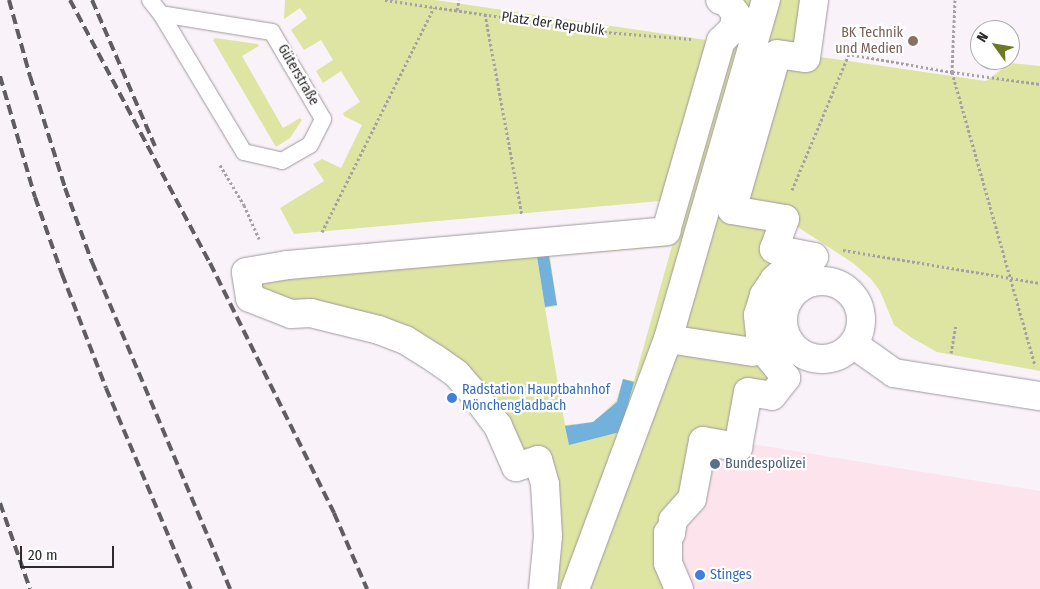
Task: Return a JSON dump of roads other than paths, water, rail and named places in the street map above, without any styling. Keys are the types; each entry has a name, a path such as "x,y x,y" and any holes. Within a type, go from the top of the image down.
{"street":[{"path":"543,589 548,536 545,484 538,460 516,467 498,426 475,395 457,374 434,358 405,340 379,330 311,313 291,314 250,298 246,272 288,265 666,231 721,41 734,28 736,14 727,2 720,0"},
{"path":"575,589 668,339 766,0"},
{"path":"679,589 668,563 668,533 671,533 673,520 692,499 703,441 738,447 748,392 772,396 786,378 764,351 758,315 764,295 774,280 787,268 814,257 774,249 785,219 732,210 777,54 806,58 814,0"},
{"path":"753,44 807,47"},
{"path":"668,339 753,352"},
{"path":"853,344 894,373 1039,384"}],"lane":[{"name":"Güterstraße","path":"150,0 161,14 244,152 282,161 310,145 323,119 272,32 161,14"}],"water":[{"path":"549,256 557,305 545,307 537,257"},
{"path":"623,379 634,382 620,432 569,445 565,426 593,422 617,402"}],"railway":[{"path":"9,0 30,76 65,188 92,262 230,589"},
{"path":"70,0 210,263 334,513 367,589"},
{"path":"92,0 155,146"},
{"path":"0,76 35,197 62,274 106,388 191,589"},
{"path":"0,503 30,589"}],"place":[{"name":"BK Technik und Medien","path":"913,41"},
{"name":"Radstation Hauptbahnhof Mönchengladbach","path":"452,398"},
{"name":"Bundespolizei","path":"715,464"},
{"name":"Stinges","path":"700,575"}]}
